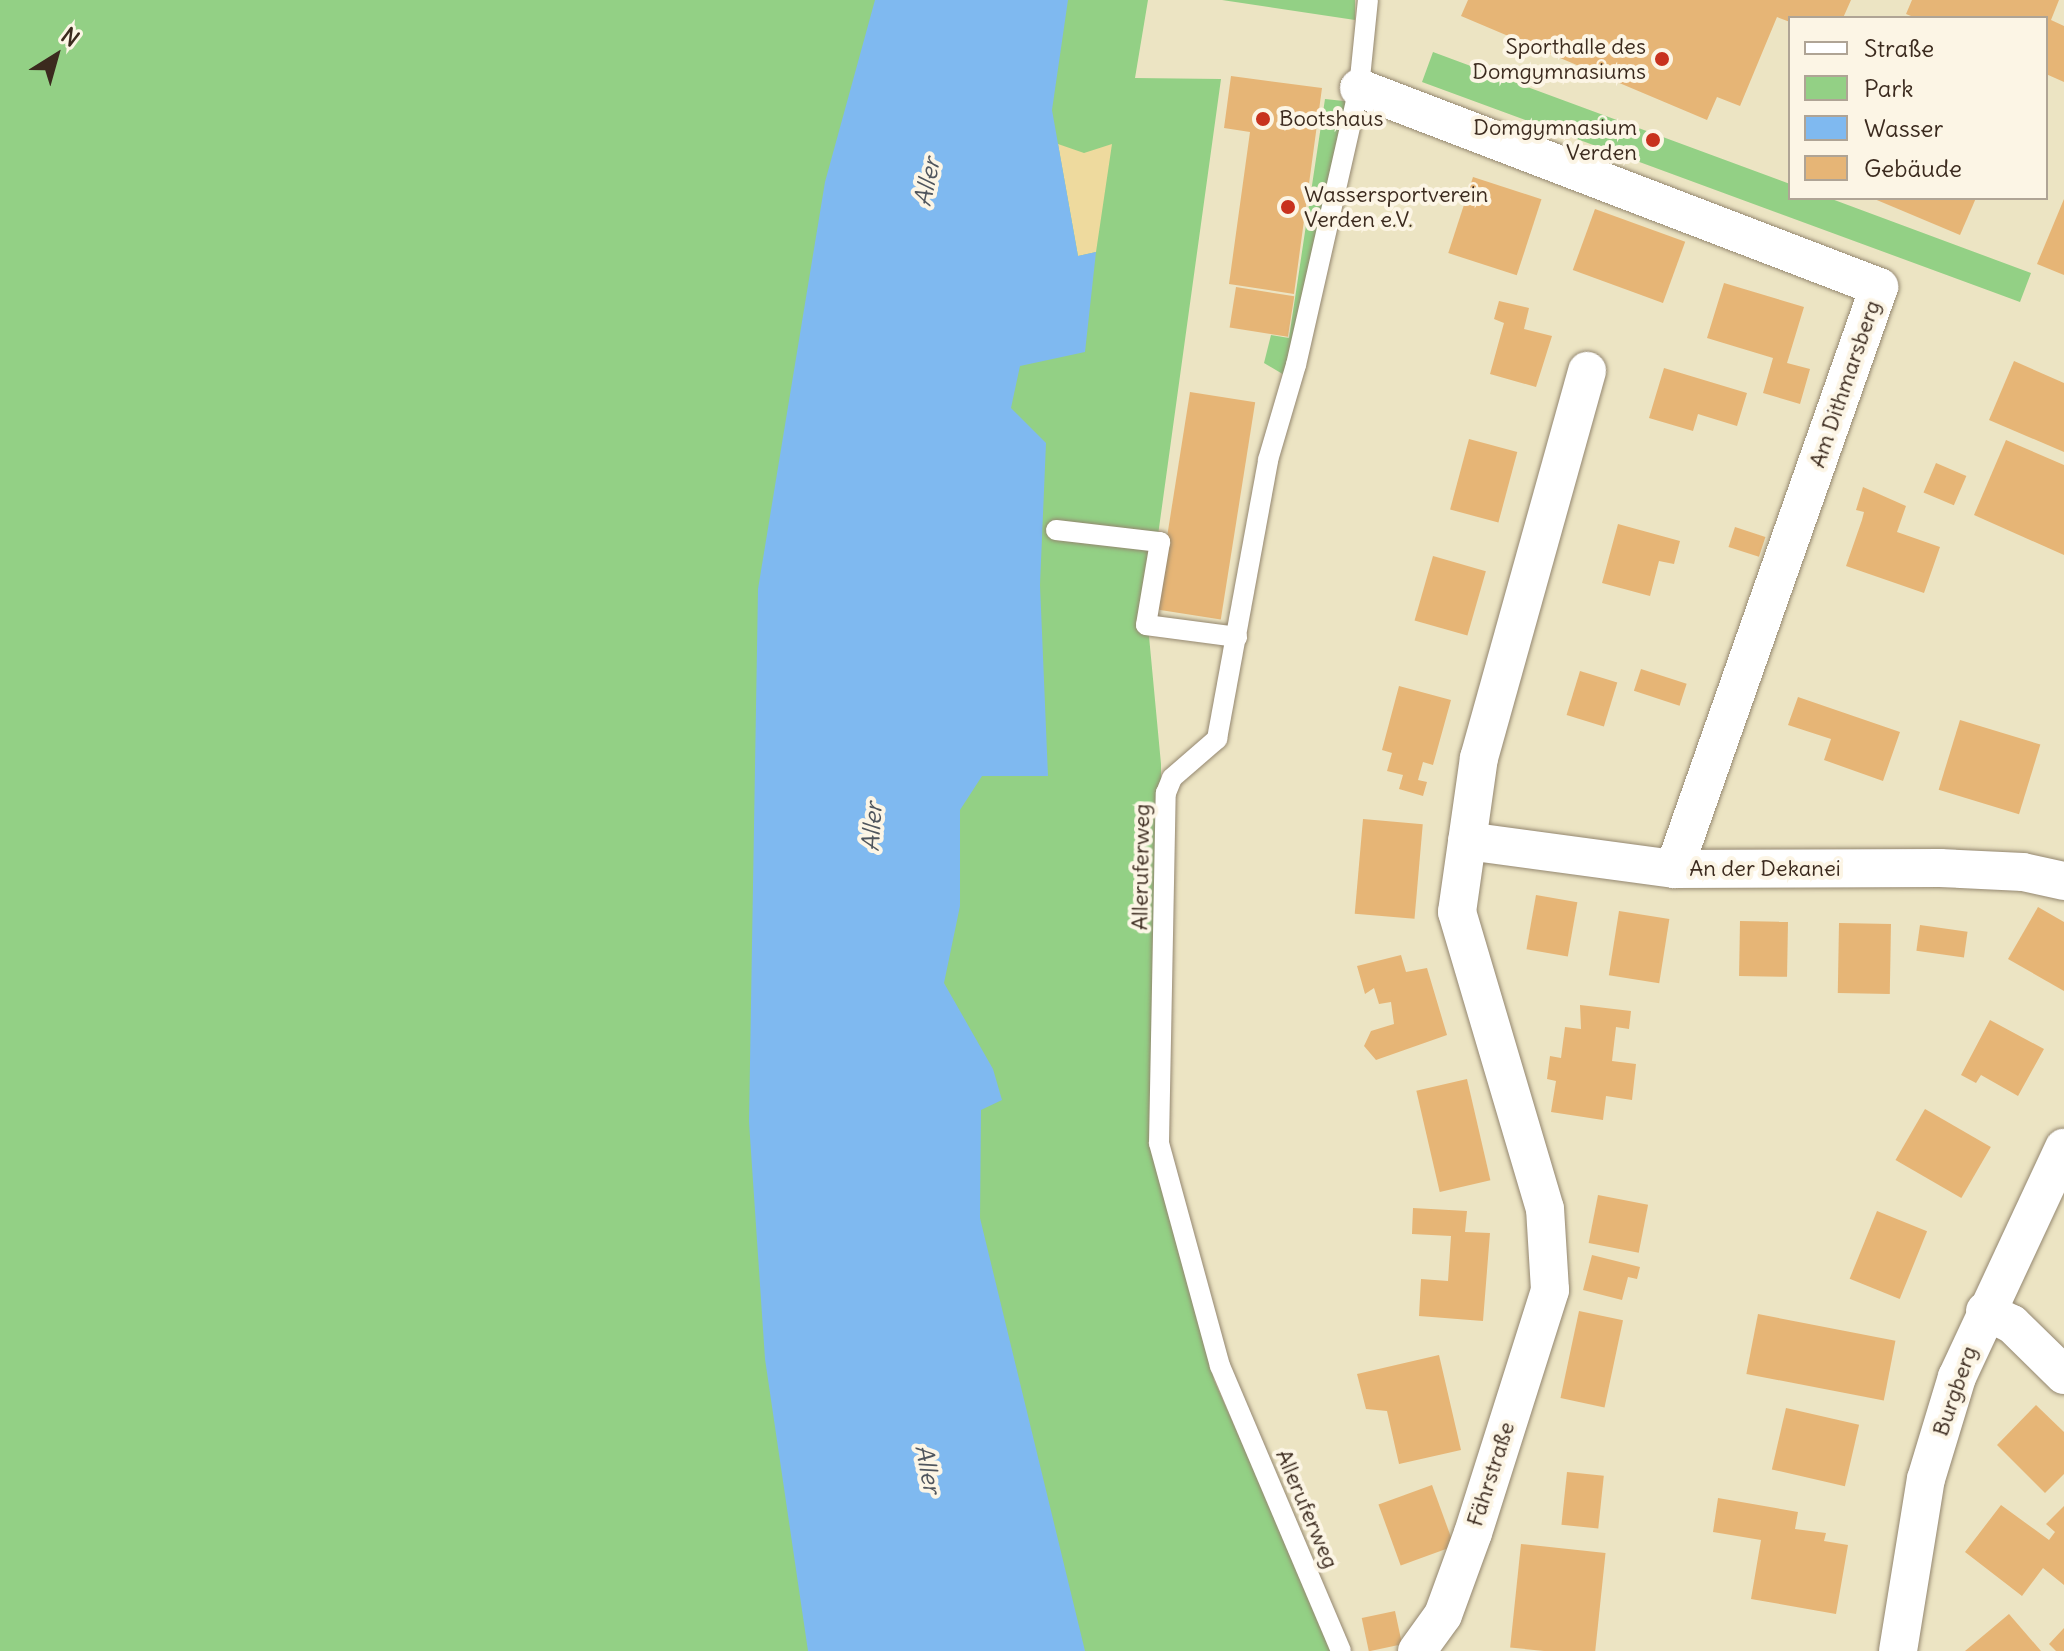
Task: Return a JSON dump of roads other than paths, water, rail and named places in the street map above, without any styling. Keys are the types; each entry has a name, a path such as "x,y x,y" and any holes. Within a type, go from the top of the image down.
{"street":[{"name":"Am Dithmarsberg","path":"1359,88 1879,287 1674,869"},
{"path":"1467,841 1479,758 1587,371"},
{"name":"An der Dekanei","path":"1467,841 1674,869 1940,868 2023,872 2064,881"},
{"name":"Fährstraße","path":"1417,1651 1443,1615 1550,1290 1545,1209 1457,912 1467,841"},
{"name":"Burgberg","path":"1898,1651 1926,1479 1957,1377 1985,1311 2064,1148"},
{"path":"1985,1311 2012,1324 2064,1375"}],"lane":[{"name":"Alleruferweg","path":"1341,1651 1220,1366 1159,1143 1166,793 1172,778 1217,739 1268,460 1296,365 1359,88 1368,0"},
{"path":"1056,530 1160,542 1146,625 1237,637"}],"water":[{"name":"Aller","path":"875,0 1068,0 1052,110 1078,256 1096,252 1085,352 1020,366 1011,408 1046,443 1040,585 1048,776 982,776 960,810 960,906 944,983 993,1069 1002,1100 981,1110 980,1218 1085,1651 808,1651 765,1359 749,1122 758,589 825,182"}],"place":[{"name":"Sporthalle des Domgymnasiums","path":"1662,59"},
{"name":"Bootshaus","path":"1263,119"},
{"name":"Domgymnasium Verden","path":"1653,140"},
{"name":"Wassersportverein Verden e.V.","path":"1288,207"}]}
